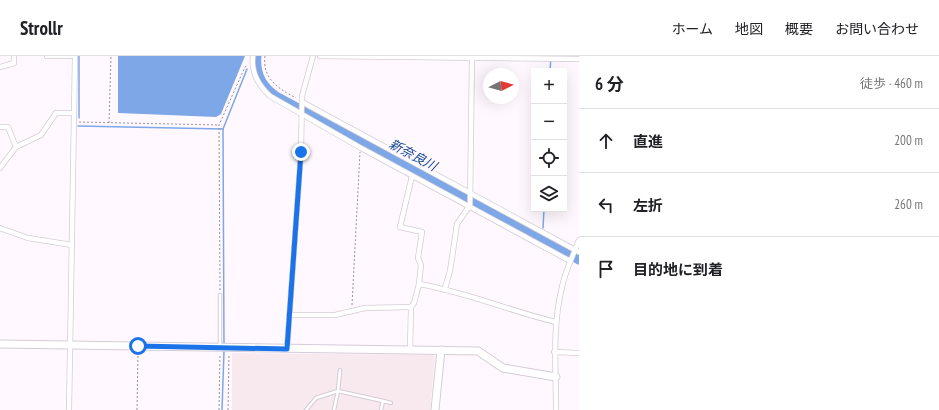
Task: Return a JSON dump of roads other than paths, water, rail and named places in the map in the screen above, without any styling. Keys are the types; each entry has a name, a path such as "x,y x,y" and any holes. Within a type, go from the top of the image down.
{"street":[{"path":"0,67 14,63 14,56"},
{"path":"47,56 71,56"},
{"path":"69,410 75,56"},
{"path":"287,349 301,152 302,103 313,56"},
{"path":"320,56 579,59"},
{"path":"445,288 450,271 457,224 469,206 472,57"},
{"path":"252,59 254,76 263,90 361,148 571,260"},
{"path":"302,103 576,251"},
{"path":"0,168 16,147 41,135 56,113 74,113"},
{"path":"0,127 6,127 9,129 16,147"},
{"path":"410,350 411,307 414,303 421,265 418,258 422,232 400,227 412,176"},
{"path":"0,228 28,238 72,245"},
{"path":"556,410 554,352 556,322 562,285 579,240"},
{"path":"418,284 445,288 524,315 556,322"},
{"path":"289,315 335,315 365,308 382,306 411,307"},
{"path":"0,344 287,349 478,350 503,368 556,377"},
{"path":"435,410 441,350"},
{"path":"554,352 579,353"}],"lane":[{"path":"220,295 220,347"},
{"path":"334,410 340,370"},
{"path":"306,410 316,398 338,391 391,403"},
{"path":"381,410 383,401"}],"water":[{"path":"118,56 245,56 221,114 216,117 118,113"}],"waterway":[{"path":"79,56 79,118"},
{"name":"新奈良川","path":"257,56 257,68 261,79 267,88 276,96 579,260"},
{"path":"550,68 551,56"},
{"path":"224,345 223,129 247,69"},
{"path":"78,126 223,129"},
{"path":"543,228 544,212"},
{"path":"222,410 224,351"}]}
